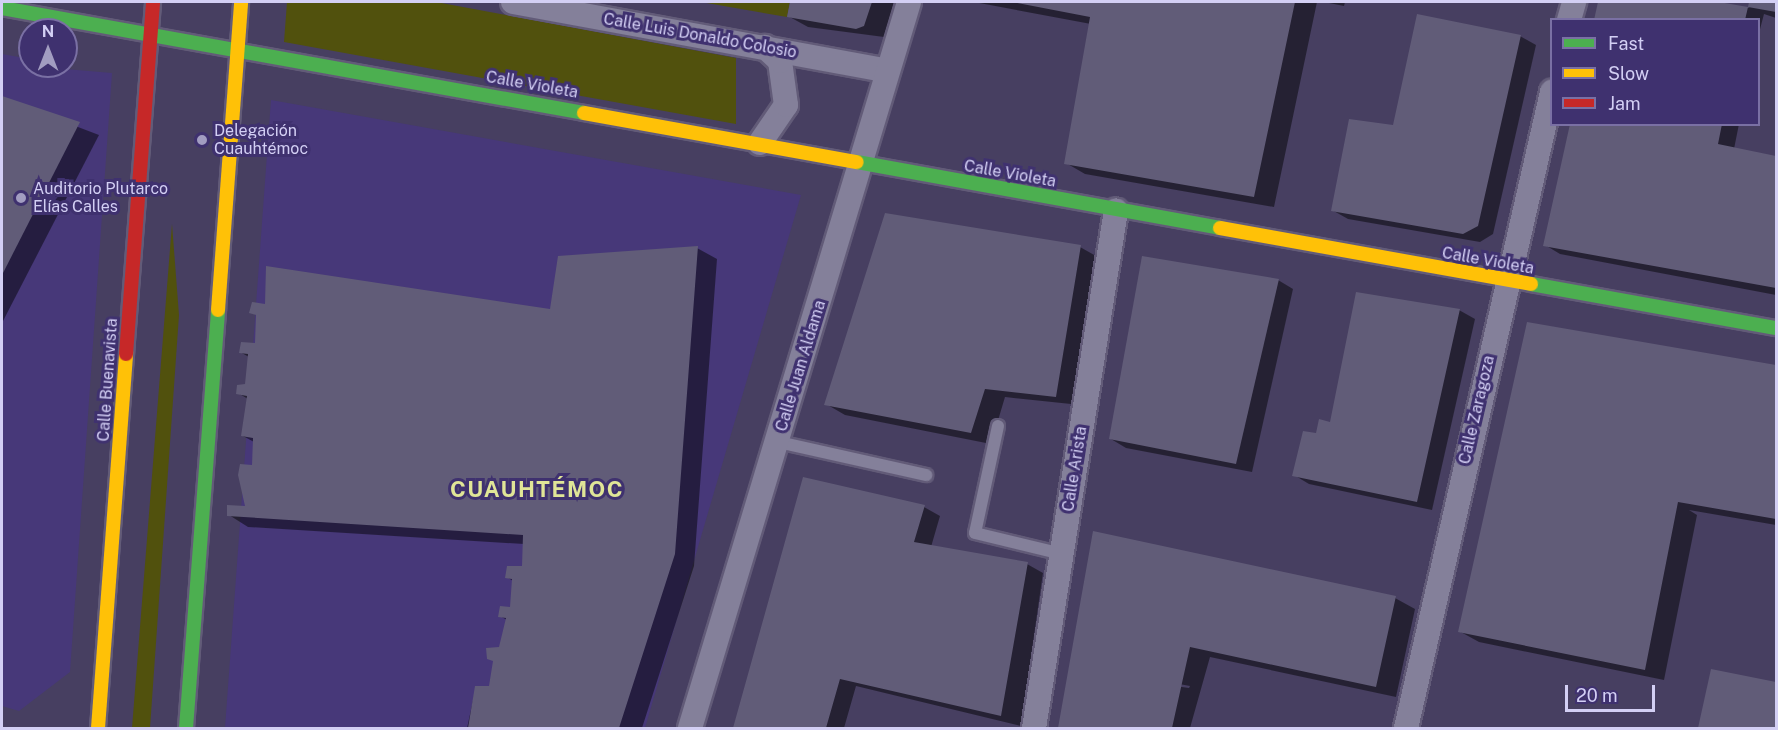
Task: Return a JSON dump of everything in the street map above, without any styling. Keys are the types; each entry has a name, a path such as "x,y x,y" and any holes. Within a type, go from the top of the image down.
{"street":[{"name":"Calle Buenavista","path":"98,729 153,2"},
{"path":"186,729 241,2"},
{"name":"Calle Luis Donaldo Colosio","path":"513,2 888,71"},
{"name":"Calle Juan Aldama","path":"690,729 864,164 909,2"},
{"path":"1570,18 1574,2"},
{"path":"2,8 238,48"},
{"path":"760,143 786,105 780,61 765,47"},
{"name":"Calle Violeta","path":"238,48 1505,281 1776,328"},
{"name":"Calle Zaragoza","path":"1406,729 1505,281 1550,96"},
{"name":"Calle Arista","path":"1034,729 1116,210"}],"lane":[{"path":"998,426 975,533 1062,554"},
{"path":"778,442 926,475"}],"shaded area":[{"path":"287,2 436,2 736,58 736,124 284,42"},
{"path":"701,2 790,2 787,17"},
{"path":"2,54 18,57 18,78 78,78 78,70 112,73 70,672 19,711 2,706"},
{"path":"271,100 801,195 645,728 225,728"},
{"path":"172,224 179,315 150,728 132,728"}],"building":[{"path":"790,2 872,2 864,26 856,29 787,17"},
{"path":"1012,2 1295,2 1254,197 1064,164 1090,17"},
{"path":"1598,2 1719,2 1748,7 1745,18 1594,18"},
{"path":"1749,2 1776,2 1776,12 1748,7"},
{"path":"1417,14 1521,35 1478,226 1463,234 1331,211 1349,119 1393,125"},
{"name":"Auditorio Plutarco Elías Calles","path":"2,96 80,122 2,275"},
{"path":"1570,126 1722,126 1718,144 1776,156 1776,288 1543,246"},
{"path":"885,213 1081,245 1056,397 985,389 971,433 824,405"},
{"path":"698,246 675,554 619,728 468,728 475,686 489,686 493,661 487,659 486,648 499,647 506,618 498,617 500,606 510,607 512,579 505,578 507,566 522,566 523,535 227,516 227,505 245,506 238,475 240,464 252,465 253,438 241,436 247,396 236,394 237,385 245,384 248,354 239,353 241,342 255,343 256,315 249,313 252,302 265,304 266,266 550,309 558,256"},
{"path":"1142,256 1279,279 1236,464 1109,439"},
{"path":"1356,292 1460,309 1417,502 1292,476 1303,431 1316,433 1319,419 1330,422"},
{"path":"1527,322 1776,365 1776,519 1678,502 1645,670 1458,632"},
{"path":"803,477 925,505 914,542 1028,562 1001,716 840,679 826,728 733,728"},
{"path":"1093,531 1396,596 1376,687 1190,647 1172,728 1058,728"},
{"path":"1711,669 1776,682 1776,728 1698,728"}],"traffic: fast":[{"path":"2,8 584,113"},
{"path":"857,162 1220,228"},
{"path":"1531,284 1776,328"},
{"path":"186,728 218,310"}],"traffic: slow":[{"path":"218,310 241,2"},
{"path":"584,113 857,162"},
{"path":"1220,228 1531,284"},
{"path":"98,728 126,354"}],"traffic: jam":[{"path":"126,354 153,2"}],"place":[{"name":"Delegación Cuauhtémoc","path":"202,140"},
{"name":"Auditorio Plutarco Elías Calles","path":"21,198"}],"district":[{"name":"CUAUHTÉMOC","path":"537,490"}]}
